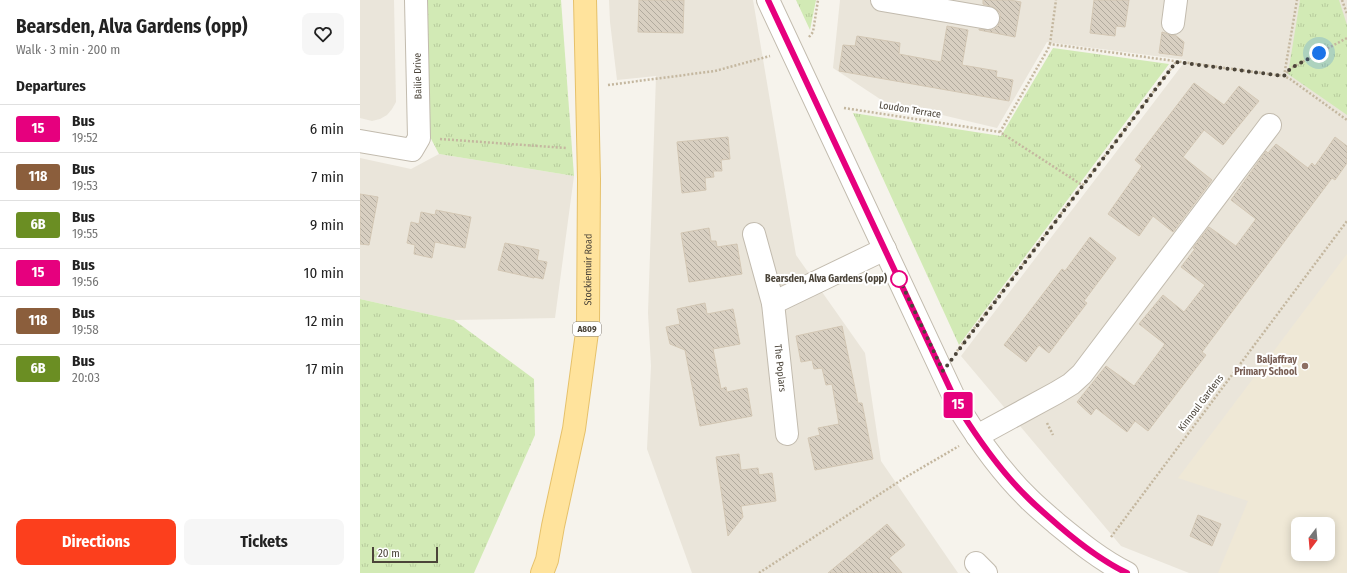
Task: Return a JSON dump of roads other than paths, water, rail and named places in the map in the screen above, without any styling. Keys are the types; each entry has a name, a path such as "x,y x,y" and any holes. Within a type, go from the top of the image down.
{"main road":[{"name":"Stockiemuir Road","path":"547,569 553,526 574,429 588,325 589,179 585,0"}],"street":[{"name":"Bailie Drive","path":"360,141 416,144 416,0"},
{"path":"768,0 960,410 998,465 1029,499 1074,538 1097,555 1127,573"},
{"path":"882,0 934,4 988,18"},
{"path":"1173,23 1176,0"},
{"path":"977,436 1056,393 1071,384 1082,374 1270,125"},
{"name":"The Poplars","path":"754,234 772,302 788,434"},
{"path":"772,302 885,249"}],"place":[{"name":"Bearsden, Alva Gardens (opp)","path":"899,279"},
{"name":"Baljaffray Primary School","path":"1305,366"}]}
